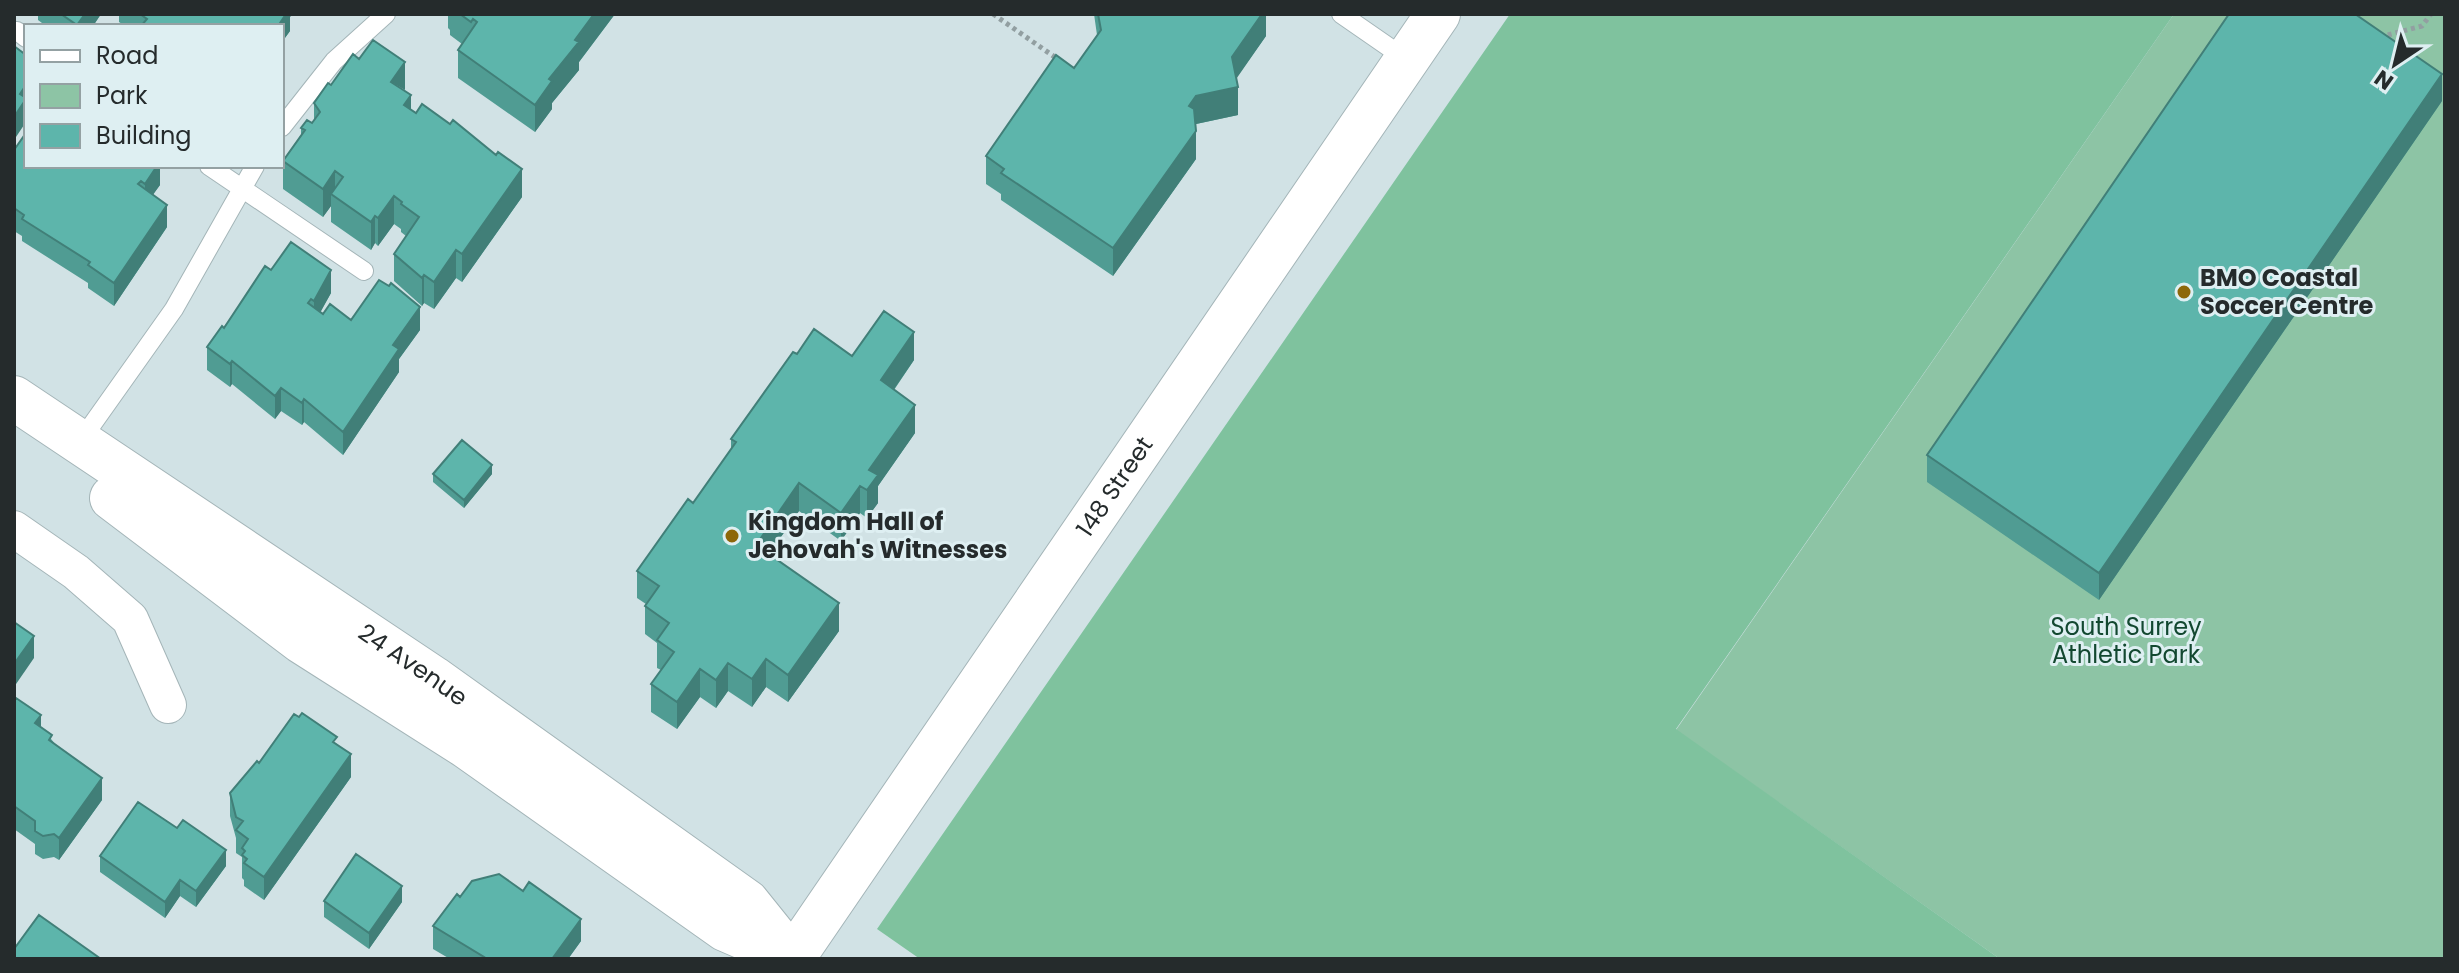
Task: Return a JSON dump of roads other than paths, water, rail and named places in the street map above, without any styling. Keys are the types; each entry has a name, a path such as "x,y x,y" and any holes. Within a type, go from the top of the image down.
{"main road":[{"name":"148 Street","path":"793,959 1438,14"},
{"name":"24 Avenue","path":"14,398 433,678 747,902 793,959"},
{"name":"24 Avenue","path":"14,425 301,641 466,746 725,929 793,959"}],"street":[{"path":"14,529 76,572 130,619 168,705"}],"lane":[{"path":"284,124 334,61 386,14"},
{"path":"1341,14 1406,59"},
{"path":"212,168 364,271"},
{"path":"79,443 174,309 254,168"}],"place":[{"name":"BMO Coastal Soccer Centre","path":"2184,292"},
{"name":"Kingdom Hall of Jehovah's Witnesses","path":"732,536"}],"park label":[{"name":"South Surrey Athletic Park","path":"2126,641"}]}
